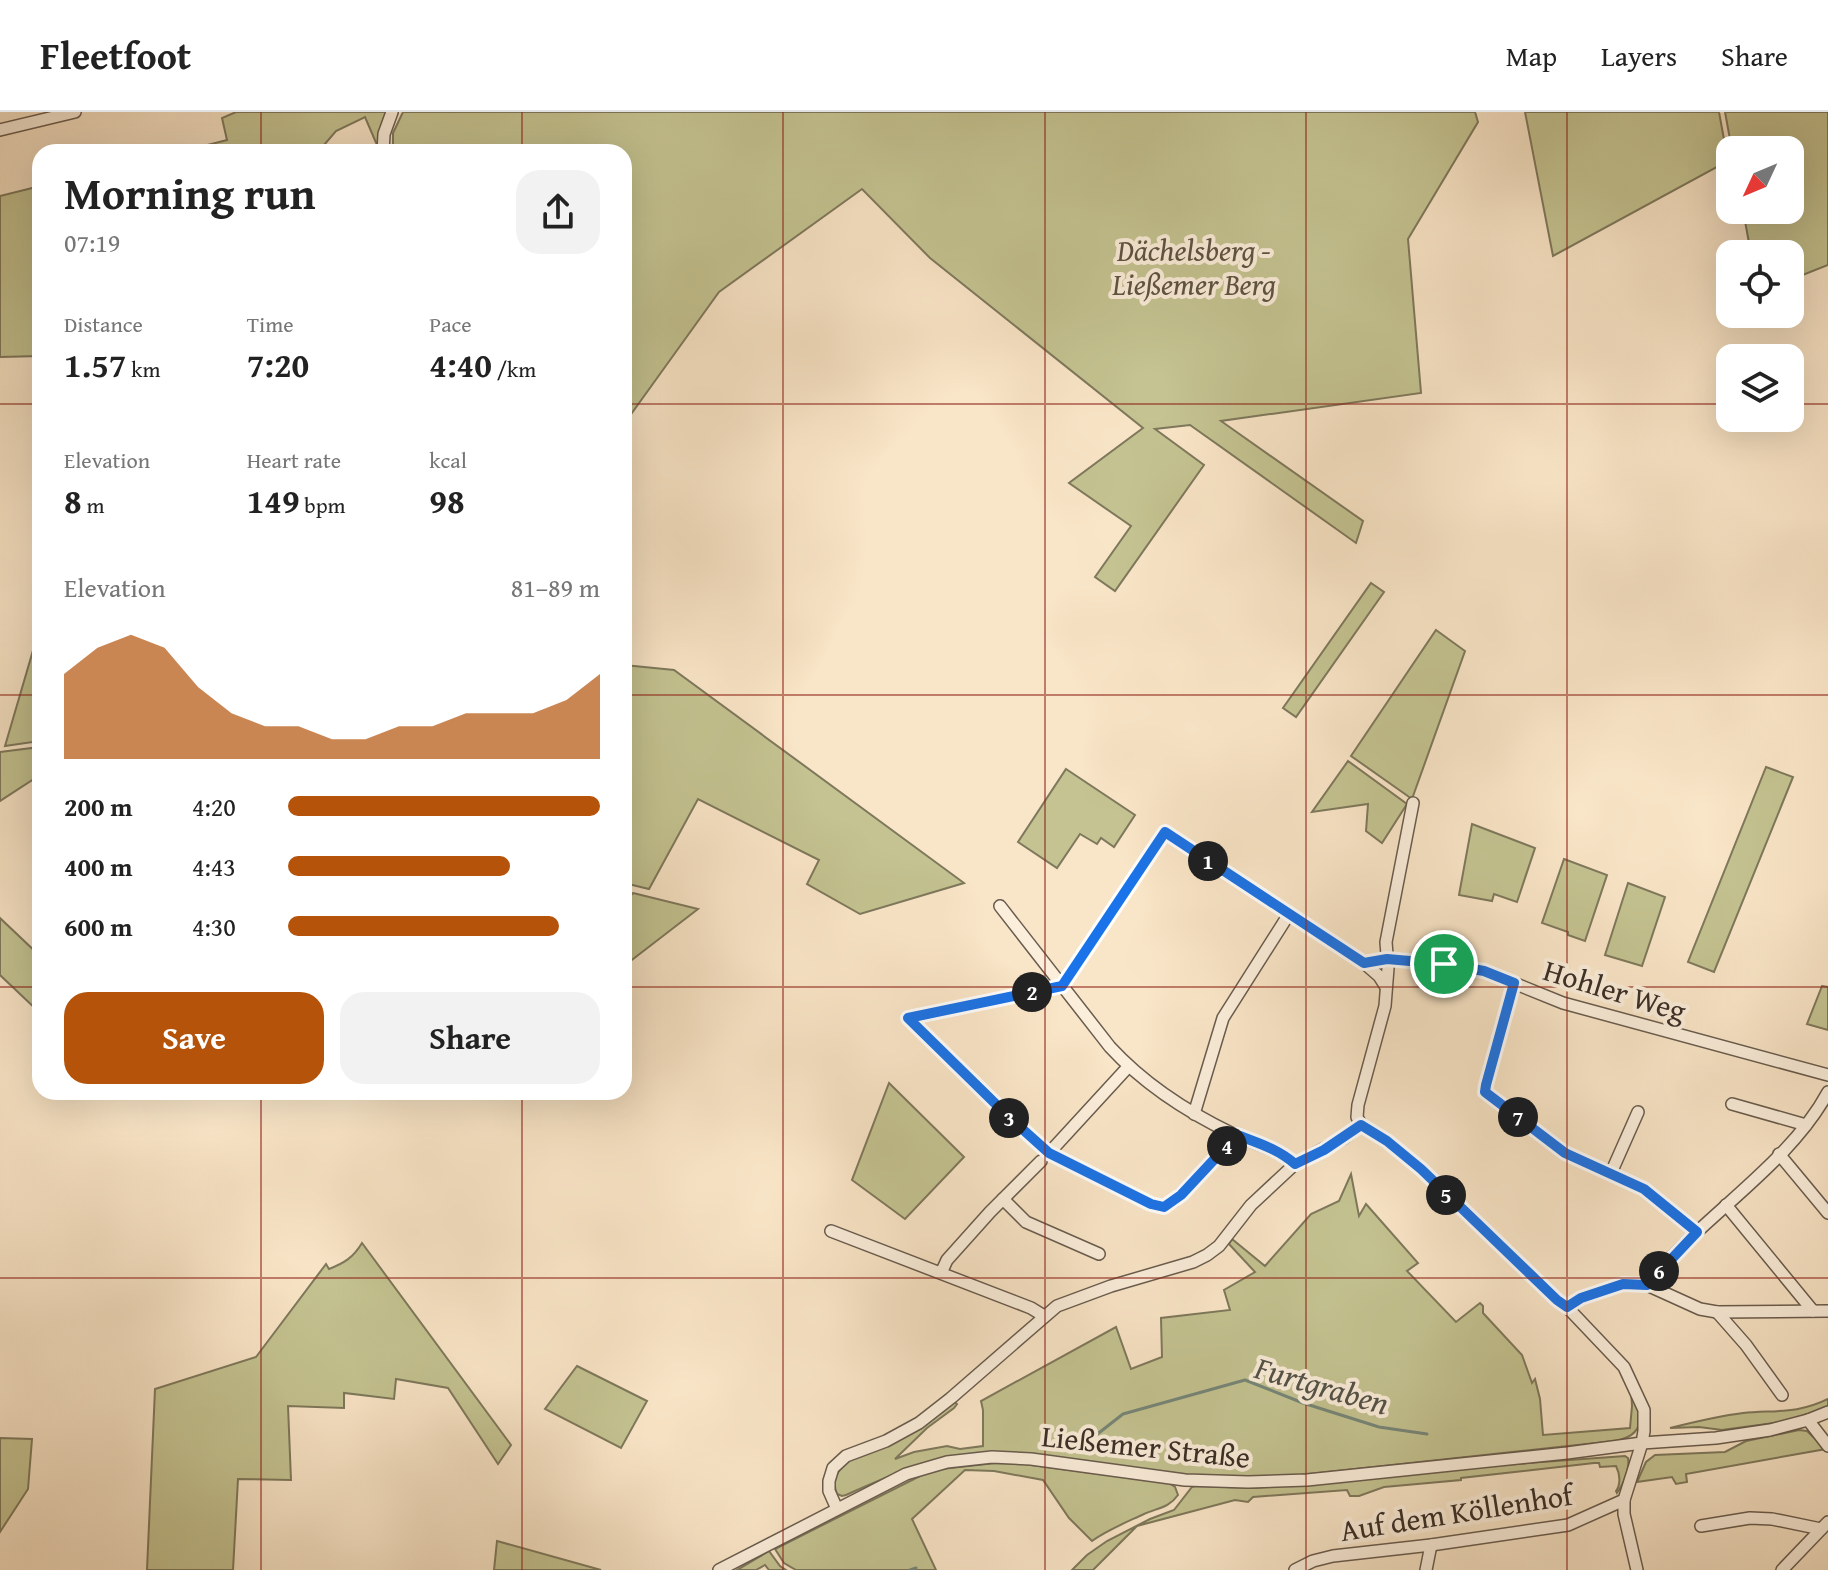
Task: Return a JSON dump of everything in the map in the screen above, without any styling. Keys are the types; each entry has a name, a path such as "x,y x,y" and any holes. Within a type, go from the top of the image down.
{"street":[{"path":"0,130 75,112"},
{"path":"383,144 392,112"},
{"path":"1413,803 1386,942 1388,968 1385,1006 1357,1117 1361,1125 1387,1141 1421,1169 1567,1307 1624,1367 1644,1410 1642,1443 1624,1500 1624,1514 1637,1570"},
{"path":"1237,1135 1181,1195 1164,1207 1151,1204 1045,1157 1021,1129 908,1018 1062,986 1165,832 1364,963 1386,987"},
{"path":"1000,906 1128,1067 1194,1114 1271,1147 1295,1164"},
{"path":"1194,1114 1223,1018 1289,914"},
{"name":"Hohler Weg","path":"1364,963 1387,959 1484,971 1563,1003 1828,1075"},
{"path":"1514,983 1485,1092 1565,1153 1644,1189 1697,1232"},
{"path":"941,1273 947,1260 1128,1067"},
{"path":"1647,1285 1779,1154 1806,1125 1828,1092"},
{"path":"1732,1104 1806,1125"},
{"path":"1611,1173 1638,1112"},
{"path":"837,1509 829,1491 829,1481 833,1468 846,1456 886,1441 919,1423 1057,1306 1207,1255 1219,1246 1251,1205 1295,1164 1334,1144 1361,1125"},
{"path":"1779,1154 1828,1213"},
{"path":"1003,1199 1026,1222 1099,1254"},
{"path":"1726,1205 1813,1311"},
{"path":"831,1231 1031,1308 1044,1316"},
{"path":"1567,1307 1581,1298 1623,1284 1647,1285 1700,1309 1717,1312 1828,1311"},
{"path":"1717,1312 1746,1345 1782,1395"},
{"name":"Ließemer Straße","path":"719,1570 906,1474 947,1462 992,1457 1031,1459 1185,1480 1307,1480 1642,1443 1716,1438 1770,1430 1828,1412"},
{"path":"1808,1420 1828,1446"},
{"name":"Auf dem Köllenhof","path":"1295,1570 1333,1556 1568,1525 1624,1500"},
{"path":"1701,1526 1750,1518 1824,1525"},
{"path":"1782,1570 1824,1525"},
{"path":"1426,1570 1431,1545"}],"green space":[{"path":"236,112 389,112 382,144 377,144 365,117 336,131 325,144 211,144 227,140 222,118"},
{"name":"Dächelsberg - Ließemer Berg","path":"403,112 1475,112 1478,122 1408,239 1421,393 1221,421 1363,521 1356,543 1190,425 1155,429 1204,465 1115,591 1095,577 1131,526 1069,483 1143,428 930,258 862,189 719,292 632,413 632,144 393,144 393,133"},
{"path":"1525,112 1719,112 1723,136 1716,136 1716,168 1553,256"},
{"path":"1725,112 1828,112 1828,265 1804,274 1804,240 1748,240 1746,224 1804,224 1804,136 1729,136"},
{"path":"32,188 32,356 0,357 0,196"},
{"path":"1371,583 1384,592 1296,717 1283,708"},
{"path":"1436,630 1465,651 1412,799 1351,756"},
{"path":"32,654 32,742 5,746"},
{"path":"632,666 674,670 964,883 860,914 807,884 819,860 698,799 649,889 632,885"},
{"path":"32,748 32,780 0,801 0,752"},
{"path":"1348,761 1407,804 1382,843 1366,831 1368,804 1312,812"},
{"path":"1766,767 1793,777 1714,972 1688,962"},
{"path":"1066,769 1135,815 1114,847 1101,838 1097,844 1080,834 1057,868 1018,842"},
{"path":"1472,824 1535,848 1517,902 1494,894 1492,901 1459,895"},
{"path":"1564,859 1607,875 1585,941 1542,923"},
{"path":"1628,883 1665,897 1642,966 1605,955"},
{"path":"633,893 698,909 632,960"},
{"path":"0,918 32,948 32,1005 0,975"},
{"path":"1822,986 1828,987 1828,1030 1807,1024"},
{"path":"889,1083 964,1157 905,1219 852,1180"},
{"path":"1351,1174 1359,1216 1366,1204 1418,1263 1407,1271 1456,1322 1480,1303 1483,1313 1522,1355 1532,1383 1535,1379 1543,1435 1630,1428 1631,1391 1639,1416 1633,1434 1615,1441 1281,1477 1173,1474 994,1452 936,1461 900,1472 846,1495 837,1494 836,1476 848,1460 955,1402 954,1408 927,1428 895,1459 947,1446 960,1449 983,1446 981,1401 1116,1327 1131,1369 1162,1357 1161,1318 1230,1310 1224,1290 1255,1272 1229,1244 1232,1239 1265,1266 1311,1214 1339,1201"},
{"path":"362,1243 511,1445 498,1464 448,1388 396,1379 394,1399 344,1393 344,1408 288,1406 291,1480 238,1479 233,1570 147,1570 155,1389 256,1357 326,1264 329,1269 344,1262"},
{"path":"577,1366 647,1401 621,1448 545,1409"},
{"path":"1828,1399 1828,1407 1801,1418 1774,1423 1722,1430 1670,1428 1734,1414 1796,1409"},
{"path":"1807,1431 1826,1449 1686,1474 1687,1482 1676,1484 1672,1477 1637,1482 1646,1462 1655,1455 1725,1452 1746,1441"},
{"path":"0,1438 32,1439 28,1489 0,1532"},
{"path":"1628,1458 1627,1471 1617,1493 1619,1479 1616,1466 1600,1467 1599,1463 1594,1463 1384,1487 1359,1496 1350,1496 1347,1490 1253,1497 1248,1502 1235,1500 1137,1526 1093,1570 1072,1570 1107,1541 1150,1519 1174,1510 1196,1486 1255,1488"},
{"path":"996,1463 1169,1483 1178,1495 1167,1505 1117,1526 1092,1541 1069,1518 1043,1480 994,1471 965,1470 912,1519 936,1570 796,1570 784,1563 775,1549 926,1473"},
{"path":"497,1541 601,1570 494,1570"},
{"path":"769,1551 786,1570 769,1570 765,1565 756,1570 737,1570"}],"waterway":[{"name":"Furtgraben","path":"1077,1450 1123,1414 1245,1380 1303,1403 1379,1427 1427,1434"},
{"name":"Furtgraben","path":"910,1570 916,1568"}],"route":[{"path":"1165,832 1364,963 1387,959 1444,964 1484,971 1514,983 1485,1092 1565,1153 1644,1189 1697,1232 1647,1285 1623,1284 1581,1298 1567,1307 1421,1169 1387,1141 1361,1125 1324,1150 1295,1164 1271,1147 1237,1135 1174,1201 1164,1207 1151,1204 1049,1153 908,1018 1062,986 1165,832"}]}
